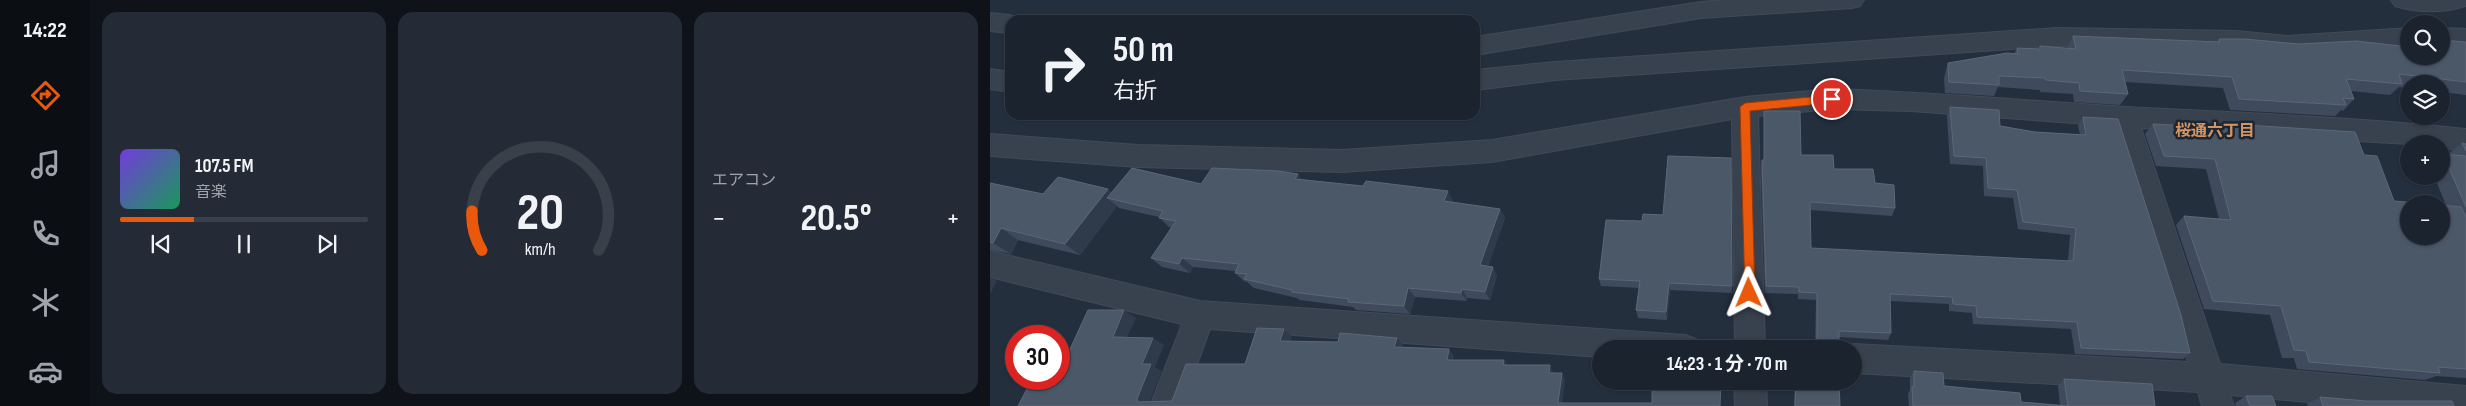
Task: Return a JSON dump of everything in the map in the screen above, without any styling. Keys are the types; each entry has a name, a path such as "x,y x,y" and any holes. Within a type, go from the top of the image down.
{"street":[{"path":"1480,45 1701,10 1852,0"},
{"path":"2403,0 2441,3 2459,0"},
{"path":"990,22 1005,24"},
{"path":"1480,79 1555,71 2057,37 2236,40 2288,45 2400,38"},
{"path":"2450,37 2466,38"},
{"path":"990,79 1005,81"},
{"path":"990,145 1138,156 1342,161 1492,151 1745,107 1832,99 1911,101 2124,117 2386,131 2466,140"},
{"path":"1745,107 1750,340"},
{"path":"2124,117 2213,392"},
{"path":"990,264 1200,315 1592,342"},
{"path":"1166,406 1200,315"},
{"path":"1862,360 2213,392 2466,401"},
{"path":"1750,390 1750,406"}],"building":[{"path":"2073,36 2220,42 2219,39 2245,39 2298,44 2356,41 2400,46 2400,65 2450,65 2450,41 2466,42 2466,82 2450,80 2450,75 2399,74 2400,84 2346,79 2354,99 2343,98 2346,105 2239,99 2232,77 2122,70 2128,94 2080,91 2079,83 2046,80 2045,78 1999,76 1999,85 1949,82 1948,63 2007,53 2018,54 2017,48 2040,49 2040,46 2076,49"},
{"path":"1950,107 1999,110 2000,126 2035,132 2086,135 2083,117 2118,119 2181,315 2190,353 2081,348 2077,322 1977,317 1976,306 1953,304 1952,297 1890,294 1891,333 1839,331 1839,340 1817,340 1817,293 1799,292 1799,287 1766,286 1762,160 1764,160 1764,111 1800,111 1801,155 1833,155 1834,169 1873,169 1875,183 1894,185 1895,208 1810,202 1811,248 2073,261 2076,228 2023,222 2017,190 1988,188 1986,158 1954,156"},
{"path":"2153,124 2247,129 2246,125 2355,132 2364,155 2377,156 2394,201 2400,202 2400,245 2450,245 2450,206 2461,207 2466,217 2466,369 2438,367 2440,373 2309,362 2306,351 2294,350 2281,306 2213,301 2184,216 2231,220 2215,159 2164,156"},
{"path":"2450,155 2466,156 2466,207 2450,170"},
{"path":"1668,156 1731,158 1732,286 1669,283 1666,312 1636,310 1640,281 1599,279 1606,220 1642,221 1643,214 1663,215"},
{"path":"1132,168 1201,184 1212,168 1278,171 1298,174 1295,179 1363,186 1366,181 1448,191 1444,201 1500,209 1480,265 1493,267 1485,292 1462,289 1461,293 1408,288 1404,306 1348,302 1349,299 1292,292 1292,290 1244,279 1247,274 1235,273 1239,264 1182,258 1179,264 1151,258 1176,221 1159,218 1163,211 1107,198"},
{"path":"1058,177 1108,189 1065,244 1001,228 993,243 990,242 990,183 1043,194"},
{"path":"1088,310 1124,310 1113,337 1153,338 1142,364 1151,364 1137,399 1138,402 1172,401 1186,364 1245,364 1257,328 1284,329 1280,341 1338,342 1340,333 1397,338 1394,347 1449,349 1447,360 1504,360 1503,365 1550,365 1549,373 1562,373 1558,403 1652,403 1652,391 1656,390 1721,390 1720,406 1018,406 1026,390 1070,390 1070,349"},
{"path":"1914,371 1943,373 1944,386 2020,393 2021,402 2068,406 1913,406 1912,387 1914,387"},
{"path":"2064,379 2152,384 2155,406 2068,406"},
{"path":"1796,390 1839,390 1840,406 1795,406"},
{"path":"2246,396 2272,396 2276,406 2250,406"},
{"path":"2320,397 2366,401 2452,401 2454,406 2323,406"}],"district":[{"name":"桜通六丁目","path":"2215,131"}],"route":[{"path":"1749,293 1745,107 1832,99"}]}
